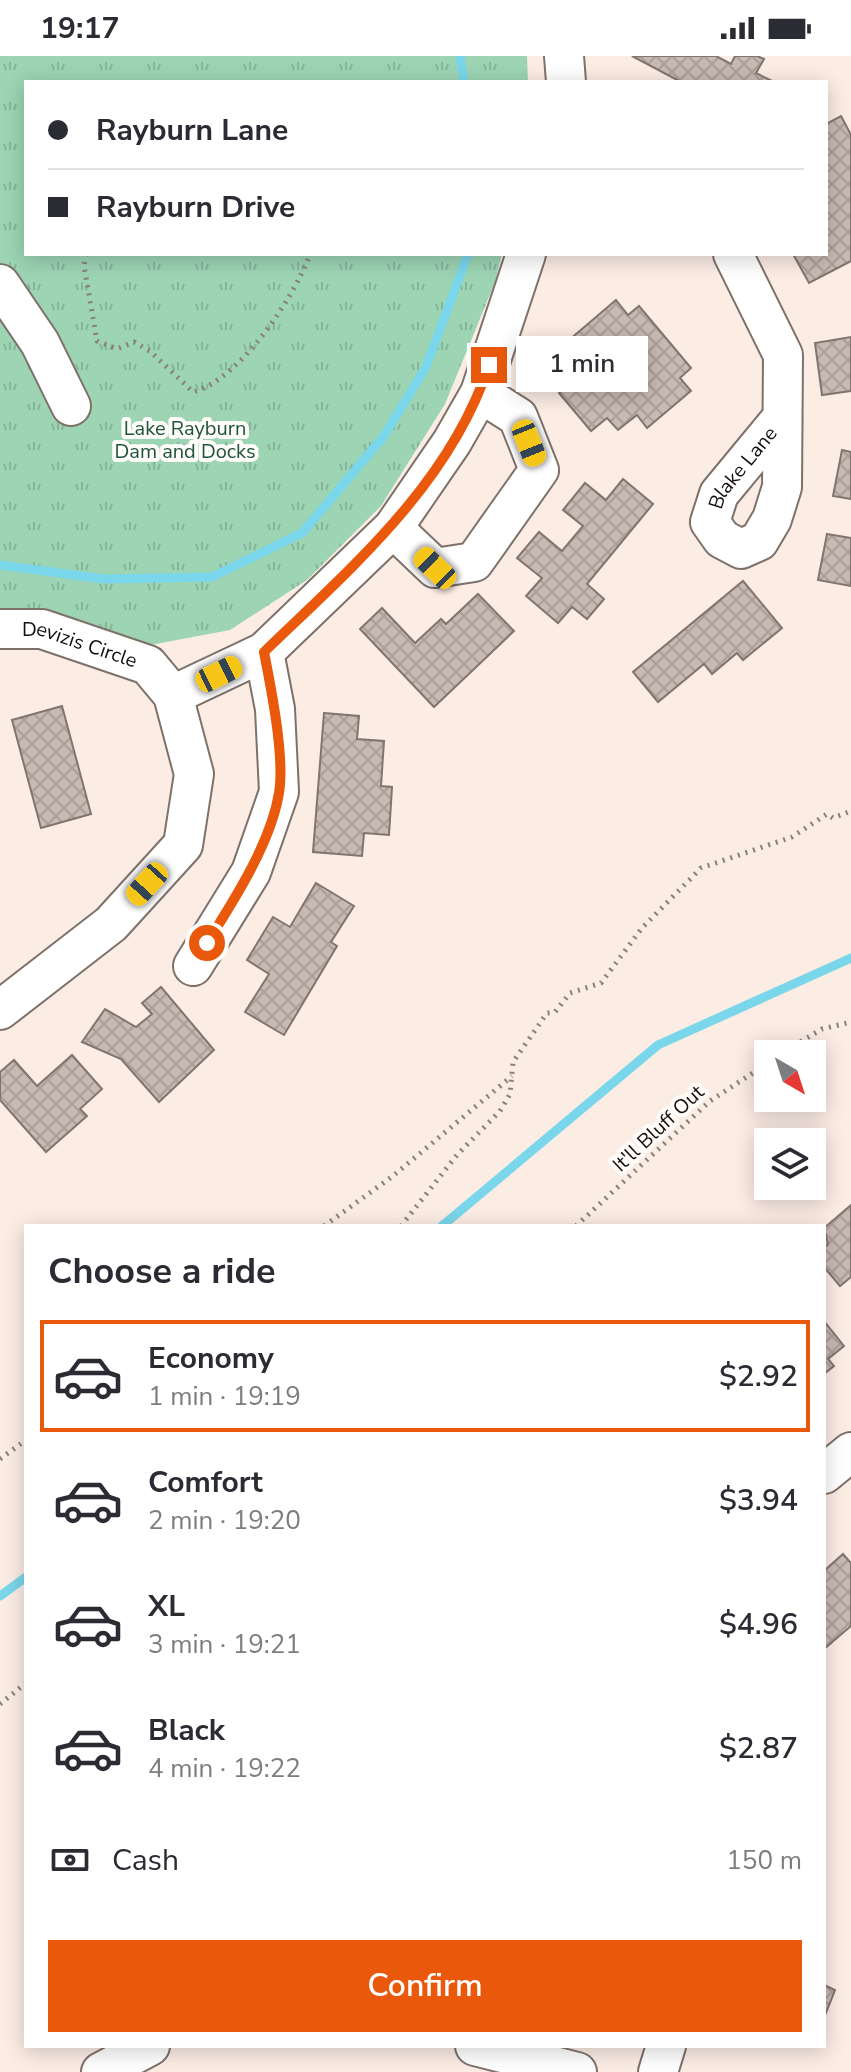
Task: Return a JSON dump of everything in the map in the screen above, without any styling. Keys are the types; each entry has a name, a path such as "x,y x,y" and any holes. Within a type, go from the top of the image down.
{"street":[{"path":"564,56 566,80"},
{"path":"173,695 264,652 393,528 452,442 480,393 525,256"},
{"name":"Blake Lane","path":"734,256 783,355 781,419"},
{"path":"0,284 40,343 71,406"},
{"path":"393,528 435,568 474,562 539,470 518,417 480,393"},
{"name":"Devizis Circle","path":"0,629 42,629 148,665 173,695 194,774 183,845 111,924 0,1010"},
{"path":"193,966 251,872 279,792 275,709 264,652"},
{"path":"826,1472 851,1452"},
{"path":"101,2072 146,2048"},
{"path":"483,2048 577,2072"},
{"path":"658,2072 665,2048"}],"path":[{"path":"86,256 84,266 97,341 117,349 134,342 151,352 193,392 210,388 244,358 276,314 309,256"},
{"path":"403,1224 457,1155 500,1111 510,1094 513,1062 547,1013 555,1012 570,993 601,983 642,928 701,868 792,837 827,814 833,818 851,811"},
{"path":"802,1040 851,1022"},
{"name":"It'll Bluff Out","path":"578,1224 710,1101 754,1072"},
{"path":"327,1224 393,1176 513,1075"},
{"path":"0,1459 24,1441"},
{"path":"0,1704 24,1685"}],"green space":[{"name":"Lake Rayburn Dam and Docks","path":"0,56 527,56 528,80 24,80 24,256 502,256 495,282 445,404 381,506 307,580 230,630 145,646 0,614"}],"building":[{"path":"632,56 716,56 731,64 735,56 757,56 764,59 756,73 770,80 677,80"},
{"path":"841,116 851,135 851,261 809,283 794,256 828,256 828,123"},
{"path":"616,300 628,315 639,306 691,368 680,378 691,391 647,428 637,415 618,430 607,418 591,431 559,393 591,366 569,340"},
{"path":"851,337 851,391 822,395 815,343"},
{"path":"842,450 851,452 851,499 833,496"},
{"path":"623,479 653,504 587,584 604,599 587,619 572,607 558,623 526,596 542,578 517,558 539,532 562,551 583,526 563,510 585,483 606,500"},
{"path":"827,534 851,538 851,586 818,580"},
{"path":"743,581 782,628 743,660 737,653 712,674 704,664 658,702 633,672"},
{"path":"478,594 514,631 434,707 360,629 382,608 415,643 441,619 446,624"},
{"path":"62,706 91,814 41,828 12,720"},
{"path":"324,713 359,716 357,739 384,741 381,786 392,787 389,835 364,833 362,856 313,852"},
{"path":"316,883 354,906 331,942 337,946 284,1035 245,1012 269,974 247,960 273,917 290,927"},
{"path":"161,987 214,1050 159,1102 121,1059 82,1042 105,1009 136,1027 152,1014 142,1003"},
{"path":"72,1055 102,1089 80,1109 87,1116 46,1152 0,1100 0,1072 14,1060 37,1086"},
{"path":"851,1205 851,1277 840,1286 826,1269 826,1226"},
{"path":"826,1324 844,1346 828,1359 834,1366 826,1372"},
{"path":"843,1554 851,1563 851,1626 826,1647 826,1569"},
{"path":"826,1986 835,1990 826,2013"}],"waterway":[{"path":"460,56 464,80"},
{"path":"0,565 104,579 212,577 302,533 384,436 426,367 467,256"},
{"path":"444,1224 658,1045 851,958"},
{"path":"0,1596 24,1578"}],"route":[{"path":"207,943 251,872 279,792 275,709 264,652 393,528 452,442 480,393 489,365"}]}
